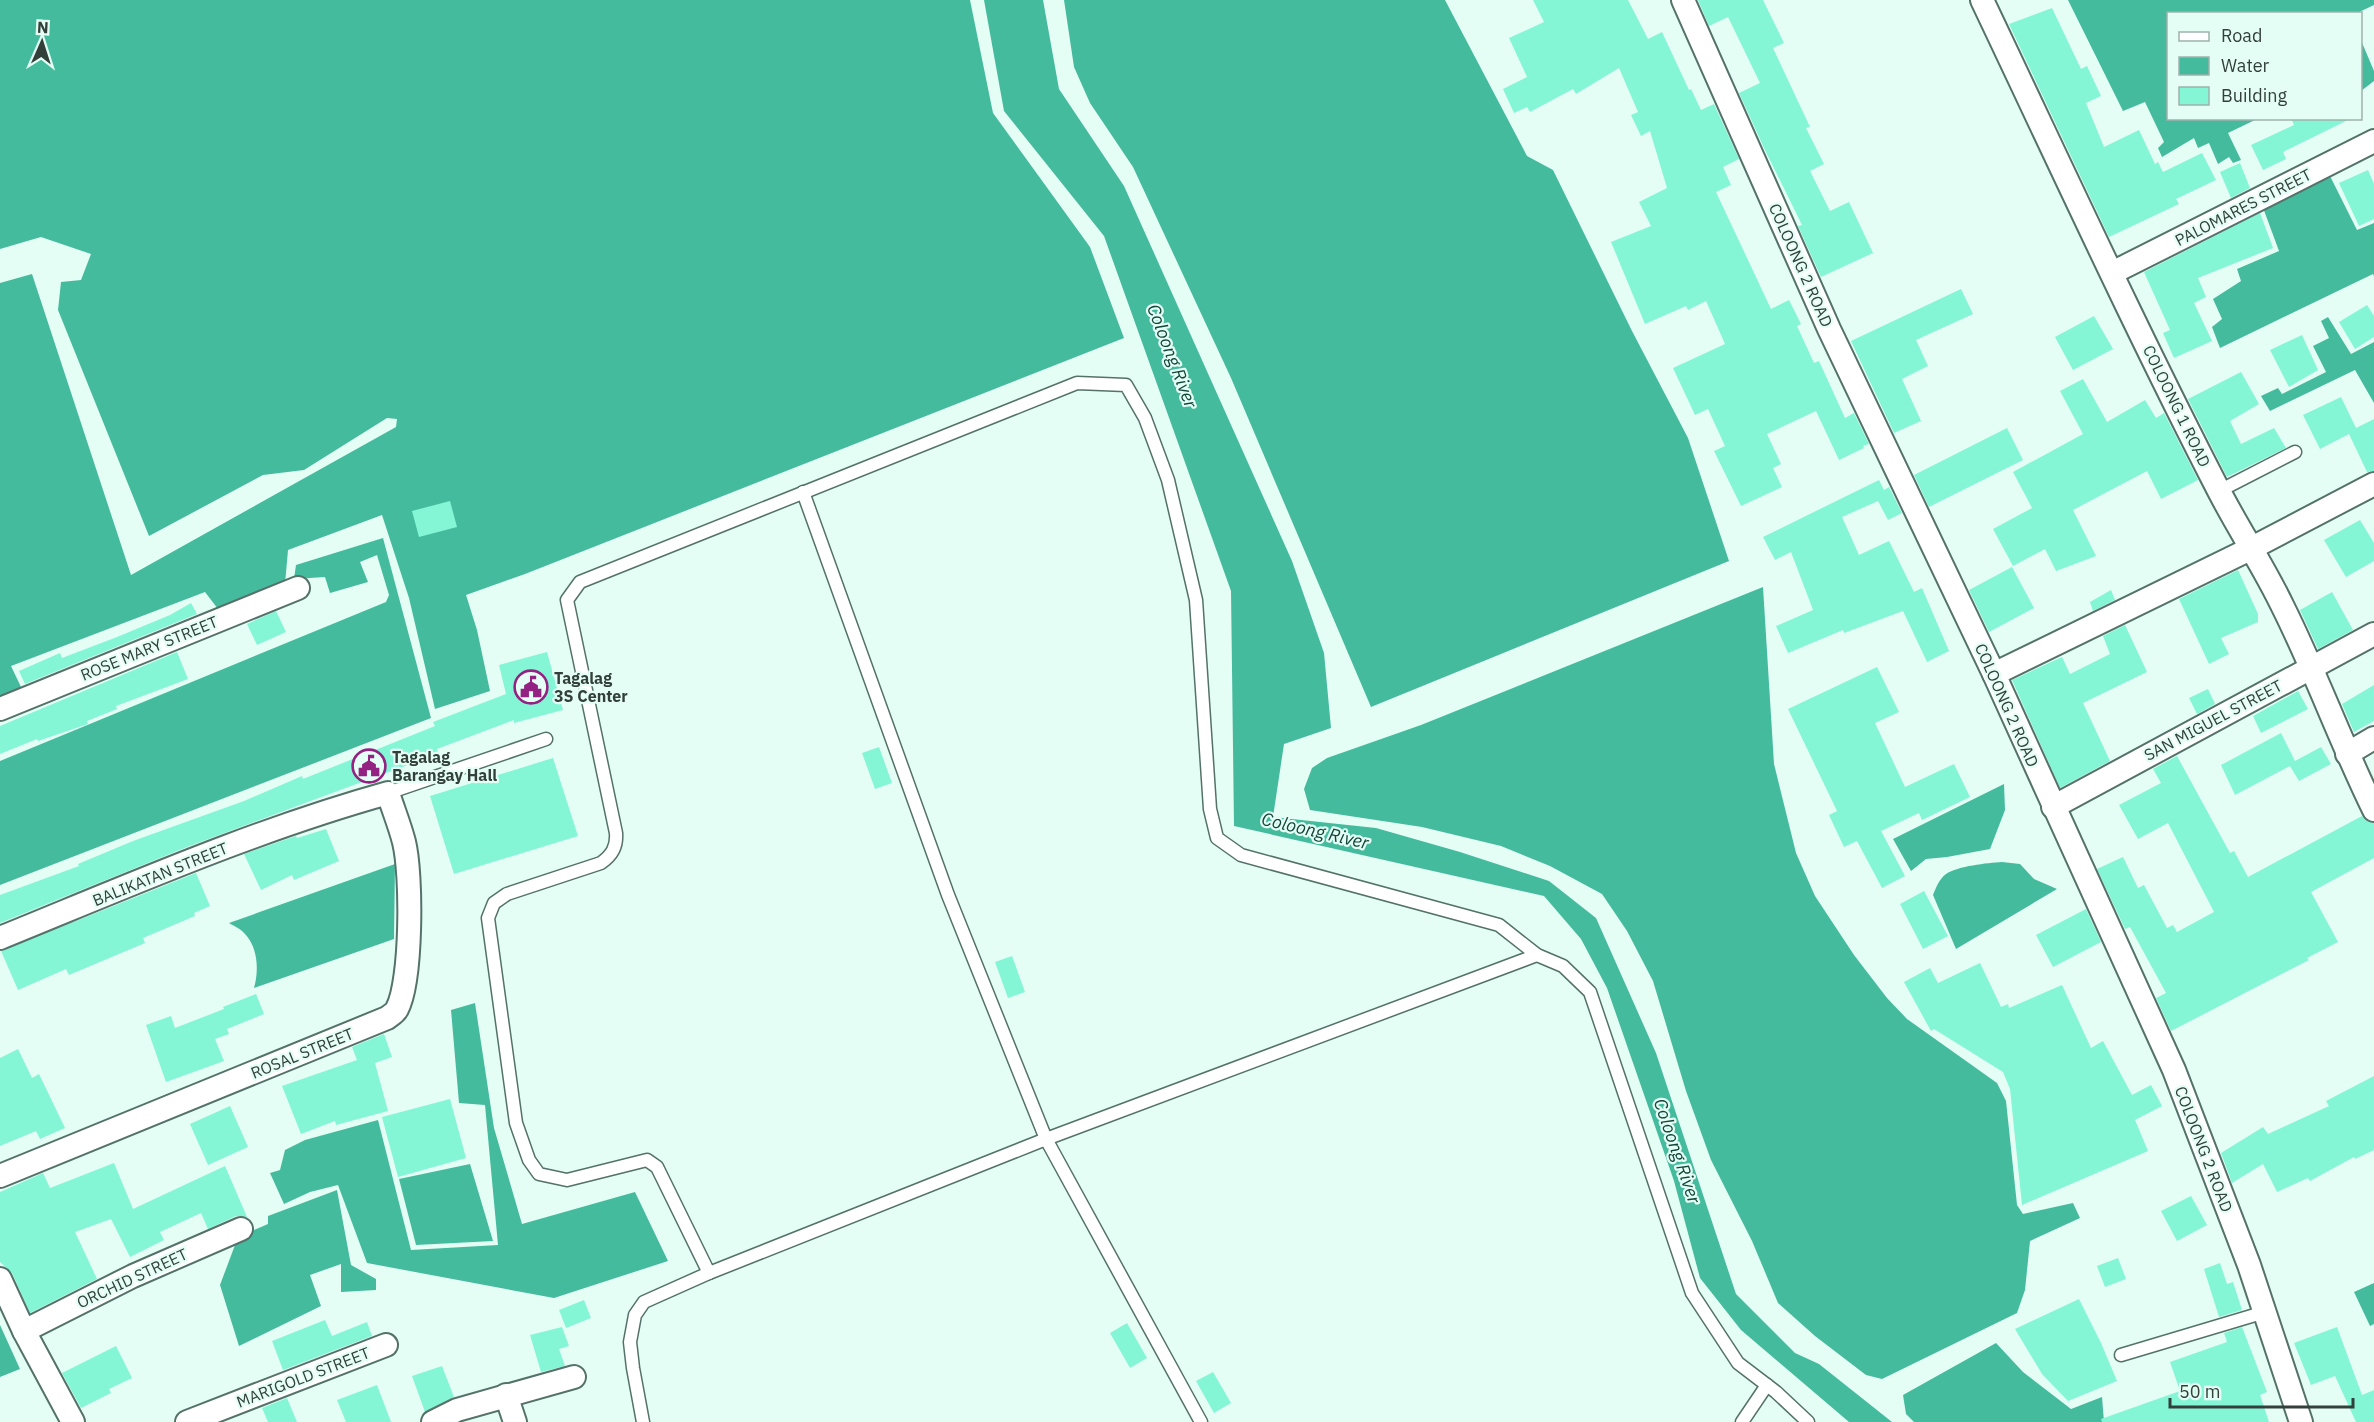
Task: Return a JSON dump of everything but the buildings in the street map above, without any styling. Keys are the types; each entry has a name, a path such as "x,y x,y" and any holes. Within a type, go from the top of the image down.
{"street":[{"name":"COLOONG 2 ROAD","path":"1683,0 1829,329 1994,674 2174,1070 2249,1265 2301,1422"},
{"name":"COLOONG 1 ROAD","path":"1982,0 2219,491 2282,603 2312,667 2347,754 2374,810"},
{"name":"PALOMARES STREET","path":"2112,273 2374,141"},
{"path":"1994,674 2250,549 2374,484"},
{"name":"ROSE MARY STREET","path":"0,709 298,588"},
{"name":"SAN MIGUEL STREET","path":"2053,807 2374,634"},
{"path":"2347,754 2374,738"},
{"name":"BALIKATAN STREET","path":"0,938 172,868 322,812 388,794"},
{"name":"ROSAL STREET","path":"0,1176 387,1018 396,1011 402,995 408,947 409,896 404,843 388,794"},
{"name":"ORCHID STREET","path":"24,1331 133,1276 241,1229"},
{"path":"0,1279 24,1331 73,1422"},
{"name":"MARIGOLD STREET","path":"187,1422 386,1345"},
{"path":"433,1422 457,1410 574,1377"},
{"path":"506,1395 515,1422"}],"lane":[{"path":"709,1273 657,1167 647,1160 567,1180 539,1174 529,1160 516,1123 489,918 494,903 507,894 601,863 612,855 616,842 567,600 580,582 1077,383 1126,385 1145,418 1168,480 1196,600 1210,808 1216,838 1241,855 1498,925 1537,955 1563,966 1590,992 1692,1293 1738,1363 1767,1385 1808,1422"},
{"path":"2219,491 2295,452"},
{"path":"803,492 948,895 1046,1139 1201,1422"},
{"path":"388,794 546,739"},
{"path":"643,1422 630,1342 635,1315 644,1302 709,1273 1046,1139 1537,955"},
{"path":"2121,1355 2265,1312"},
{"path":"1742,1422 1767,1385"}],"water":[{"path":"0,0 970,0 993,113 1090,247 1124,338 525,574 466,595 477,630 490,691 435,709 409,598 382,515 288,550 285,584 218,609 205,592 11,666 21,687 0,697 0,283 32,274 131,575 396,427 397,419 387,418 304,470 263,475 149,536 58,310 61,282 81,280 91,254 41,237 0,249"},
{"name":"Coloong River","path":"984,0 1043,0 1059,89 1124,186 1292,561 1324,653 1331,728 1284,744 1273,817 1376,828 1460,852 1549,881 1596,918 1656,1053 1736,1294 1795,1353 1819,1364 1892,1422 1849,1422 1741,1330 1700,1278 1674,1181 1607,988 1581,939 1544,896 1234,826 1231,591 1104,236 1004,111"},
{"path":"1064,0 1445,0 1527,156 1553,170 1632,331 1688,438 1729,561 1371,707 1231,378 1133,167 1090,103 1074,67"},
{"path":"2068,0 2374,0 2374,5 2359,12 2167,12 2167,120 2255,120 2228,133 2241,160 2233,163 2229,157 2218,164 2209,143 2198,148 2194,138 2162,157 2158,148 2164,142 2145,102 2123,111"},
{"path":"2362,43 2374,71 2374,81 2362,90"},
{"path":"2329,174 2357,230 2374,223 2374,276 2373,274 2220,348 2212,327 2222,319 2213,299 2241,281 2237,269 2279,251 2262,205"},
{"path":"2328,317 2351,354 2374,342 2374,403 2355,370 2270,411 2261,396 2278,388 2282,394 2326,372 2313,346 2329,338 2321,321"},
{"path":"383,538 431,718 0,885 0,761 386,602 389,595 377,555 360,562 368,582 330,593 325,577 294,579 296,565"},
{"path":"1763,587 1774,764 1796,853 1815,896 1854,955 1887,998 1907,1019 1997,1083 2006,1101 2017,1205 2023,1214 2073,1203 2080,1218 2030,1241 2025,1290 2017,1313 1882,1379 1866,1375 1815,1336 1778,1303 1752,1241 1711,1160 1686,1091 1653,981 1627,931 1602,894 1550,866 1501,846 1422,827 1310,810 1304,789 1312,768 1327,758 1421,725"},
{"path":"2004,784 2005,810 1990,849 1926,859 1911,871 1893,839"},
{"path":"2002,862 2020,864 2034,879 2057,889 1956,949 1933,895 1941,878 1958,869"},
{"path":"395,864 394,939 254,988 257,967 253,946 243,932 229,923"},
{"path":"475,1003 494,1128 522,1224 635,1192 668,1261 554,1298 367,1263 338,1185 310,1192 284,1204 270,1173 280,1170 285,1150 305,1140 378,1120 411,1250 498,1245 485,1105 459,1103 451,1010"},
{"path":"470,1164 493,1241 416,1245 399,1179"},
{"path":"337,1190 351,1265 376,1279 376,1290 341,1292 341,1264 310,1275 321,1306 239,1346 220,1285 238,1237 268,1224 268,1216"},
{"path":"2374,1283 2374,1324 2370,1326 2354,1292"},
{"path":"0,1325 20,1369 0,1377"},
{"path":"1996,1343 2023,1372 2071,1409 2102,1397 2104,1422 1914,1422 1906,1414 1903,1395"}],"place":[{"name":"Tagalag 3S Center","path":"531,687"},
{"name":"Tagalag Barangay Hall","path":"369,766"}]}
